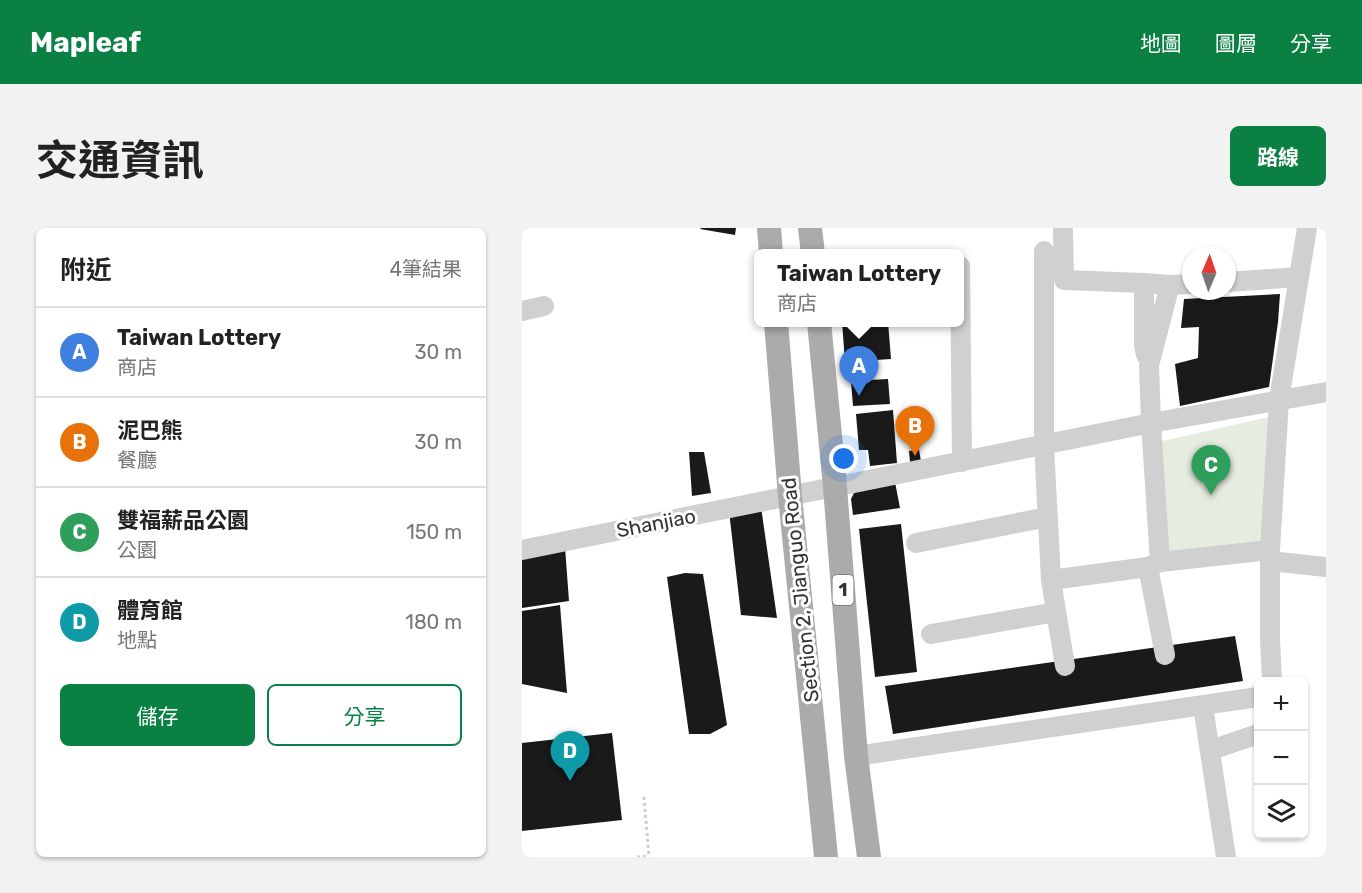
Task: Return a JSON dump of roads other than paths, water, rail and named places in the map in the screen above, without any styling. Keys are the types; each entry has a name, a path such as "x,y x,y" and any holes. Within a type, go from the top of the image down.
{"main road":[{"path":"769,228 771,249"},
{"path":"810,228 812,249"},
{"name":"Section 2, Jianguo Road","path":"776,327 790,496 826,857"},
{"name":"Section 2, Jianguo Road","path":"819,327 835,487 856,756 869,857"}],"street":[{"path":"1063,228 1064,280 1182,284"},
{"path":"1272,677 1270,555 1279,400 1307,228"},
{"path":"1044,251 1044,444 1051,580 1065,666"},
{"path":"1236,281 1299,277"},
{"path":"1144,283 1144,345 1149,364 1154,564 1165,655"},
{"path":"1149,364 1170,285"},
{"path":"522,311 544,306"},
{"path":"961,327 962,462"},
{"name":"Shanjiao","path":"522,550 1044,444 1326,392"},
{"path":"916,543 1048,517"},
{"path":"1051,580 1154,564 1270,555 1326,567"},
{"path":"931,634 1056,612"},
{"path":"856,756 1254,698"},
{"path":"1203,706 1226,857"},
{"path":"1211,750 1254,735"}],"place":[{"name":"Taiwan Lottery","path":"859,396"},
{"name":"泥巴熊","path":"915,456"},
{"name":"雙福薪品公園","path":"1211,495"},
{"name":"體育館","path":"570,781"}]}
